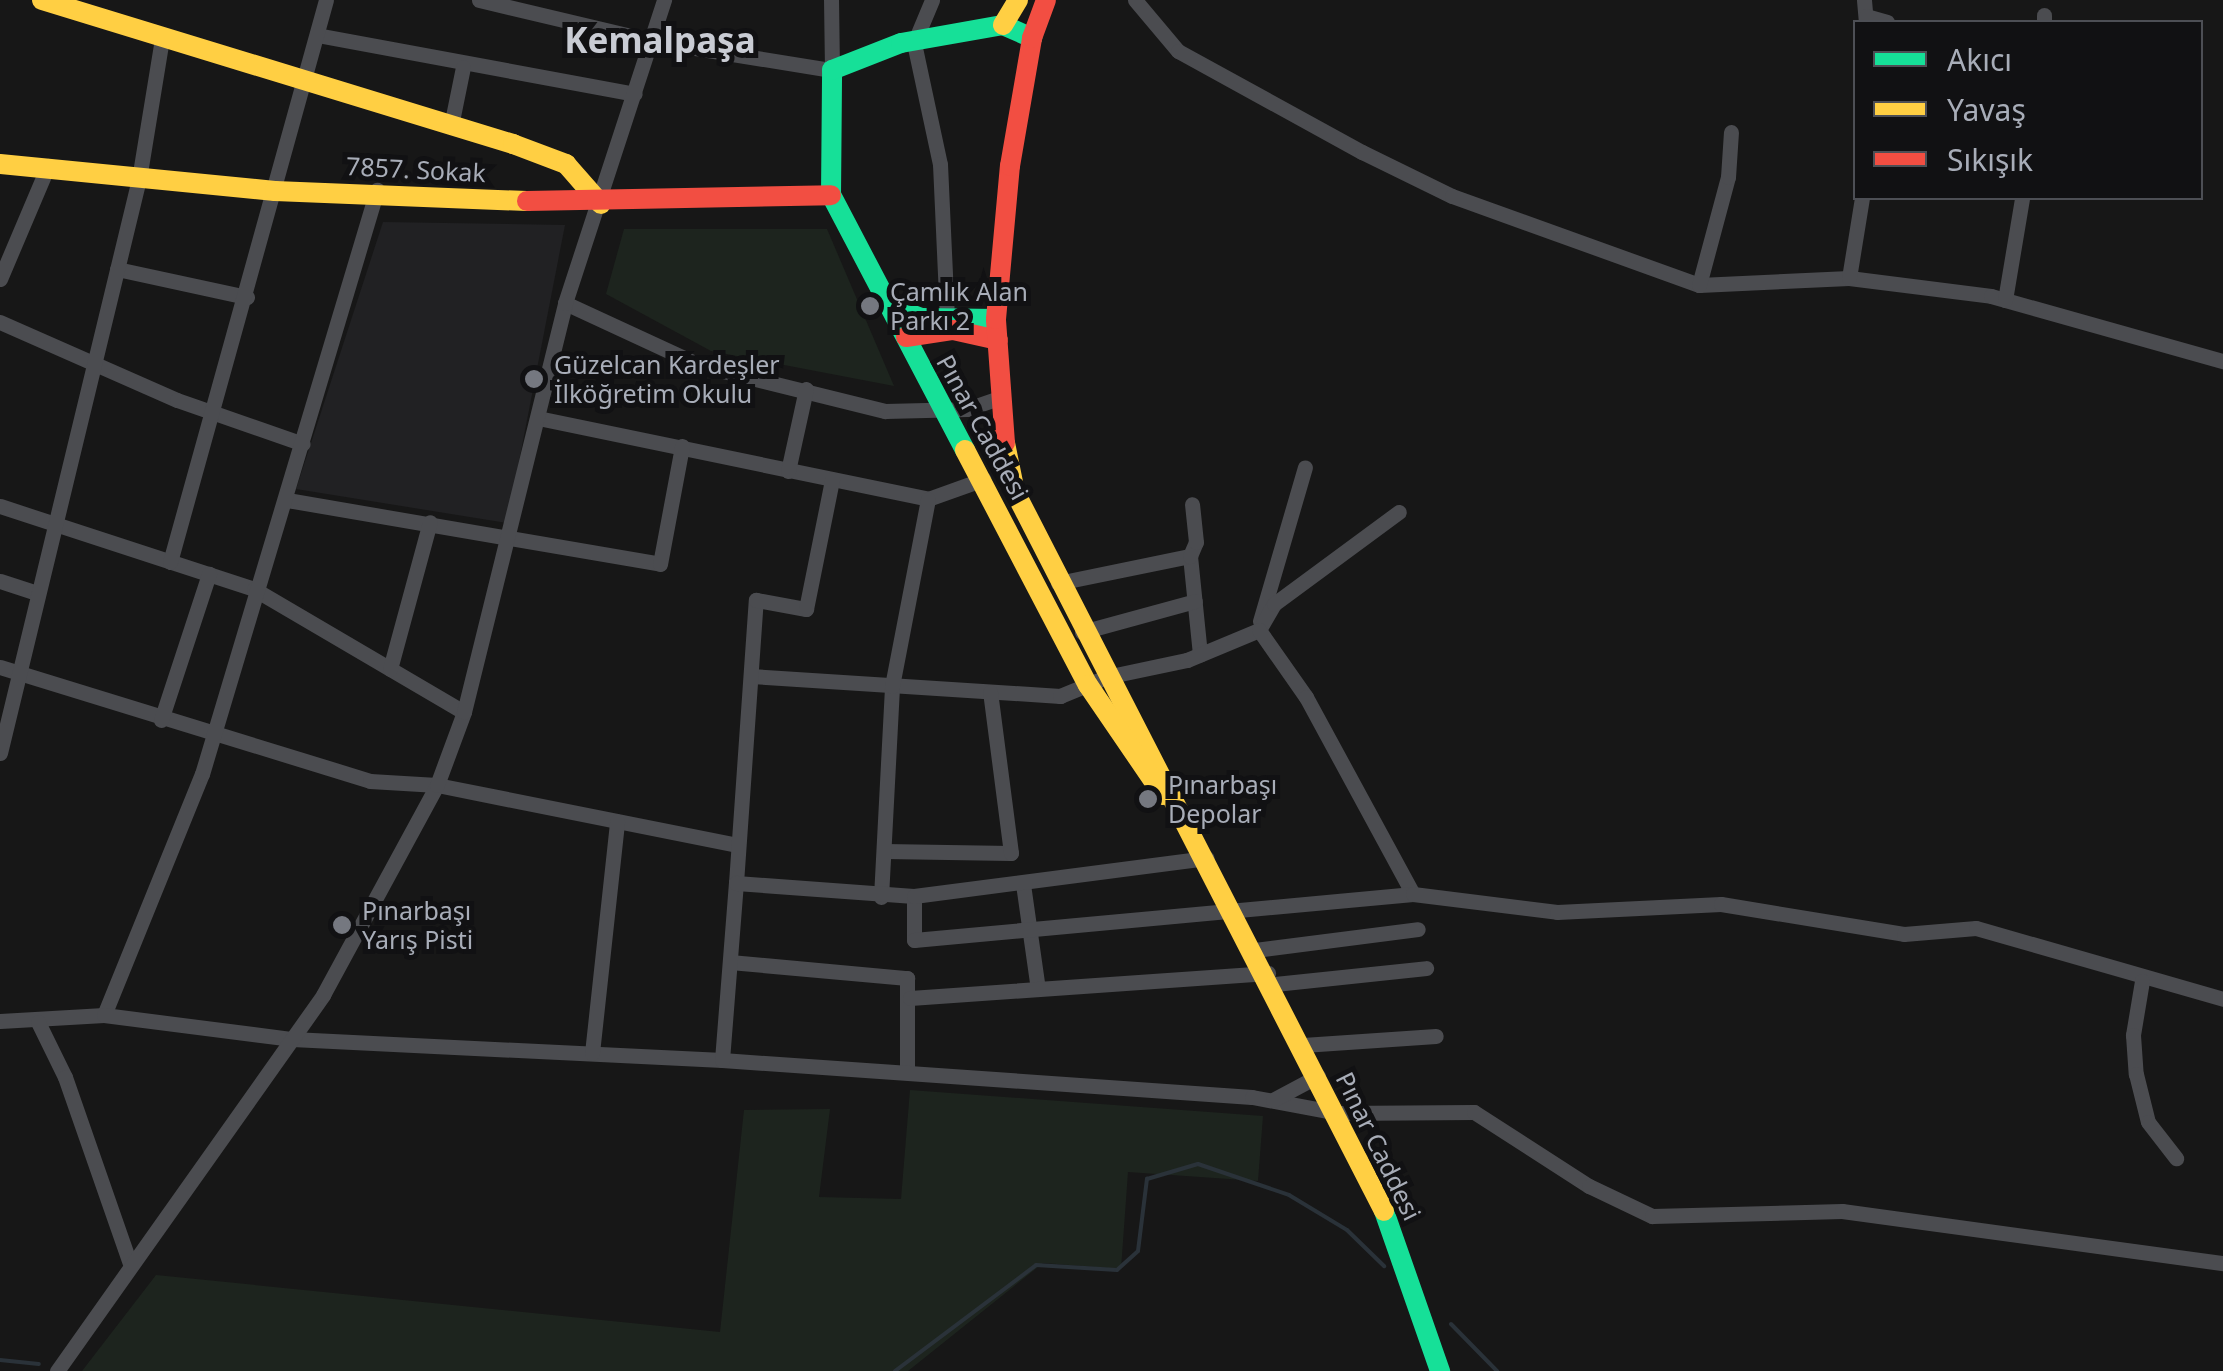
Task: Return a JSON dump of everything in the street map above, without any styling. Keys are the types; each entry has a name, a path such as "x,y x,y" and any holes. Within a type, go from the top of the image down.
{"main road":[{"path":"42,0 566,164 601,204"},
{"path":"1003,25 1018,0"},
{"path":"998,490 1001,397 997,330 1010,166 1032,38 1046,0"},
{"path":"832,70 914,43 1003,25 1032,38"},
{"name":"Pınar Caddesi","path":"832,70 831,195 941,411 1058,583 1082,632 1097,681"},
{"name":"7857. Sokak","path":"0,164 274,190 377,190 601,204 831,195"},
{"path":"890,306 921,318 947,319 997,330"},
{"path":"906,337 953,330 997,330"},
{"name":"Pınar Caddesi","path":"998,490 1097,681 1204,851 1271,979 1395,1236 1436,1370"}],"street":[{"path":"170,562 247,296 326,0"},
{"path":"479,0 652,41 832,70"},
{"path":"57,1371 323,995 438,785 464,712 565,302 601,204 664,0"},
{"name":"Pınar Caddesi","path":"830,0 832,70"},
{"path":"932,0 914,43 940,164 947,319"},
{"path":"1136,0 1178,51 1362,152 1452,196 1700,285 1849,278 2004,300 2223,361"},
{"path":"318,35 463,66 563,77 635,94"},
{"path":"0,754 36,592 57,524 139,179 162,38"},
{"path":"451,126 463,66"},
{"path":"1700,285 1728,177 1731,132"},
{"path":"0,278 48,166"},
{"path":"104,1015 202,774 254,589 287,500 377,190"},
{"path":"1849,278 1862,200"},
{"path":"2004,300 2022,200"},
{"path":"117,269 247,296"},
{"path":"565,302 699,365 885,410 941,411 1001,397"},
{"path":"0,322 213,414 304,444"},
{"path":"788,471 806,389"},
{"path":"538,418 928,499 998,490"},
{"path":"287,500 509,535 660,564 682,446"},
{"path":"1305,468 1264,590 1259,630 1306,697 1413,894"},
{"path":"722,1060 756,600 806,609 832,480"},
{"path":"881,896 892,686 928,499"},
{"path":"1192,504 1196,542 1190,556 1200,654"},
{"path":"0,506 254,589 464,712"},
{"path":"751,676 1060,696 1097,681 1200,654 1259,630 1274,604 1398,512"},
{"path":"390,669 430,522"},
{"path":"1058,583 1190,556"},
{"path":"161,720 209,574"},
{"path":"0,581 36,592"},
{"path":"1082,632 1195,601"},
{"path":"0,668 210,736 370,780 438,785 738,845"},
{"path":"884,851 1011,853 990,692"},
{"path":"592,1053 617,821"},
{"path":"736,883 914,896 1023,884 1204,851"},
{"path":"1023,884 1038,989"},
{"path":"914,896 914,940 1234,907 1413,894 1557,912 1722,904 1904,934 1976,928 2142,981 2223,998"},
{"path":"1255,950 1418,929"},
{"path":"730,962 907,978 907,1071"},
{"path":"910,998 1426,968"},
{"path":"2142,981 2133,1036 2136,1074 2148,1122 2176,1158"},
{"path":"0,1021 38,1022 104,1015 292,1039 907,1071 1273,1100 1338,1114 1474,1112 1589,1186 1652,1216 1842,1211 2223,1263"},
{"path":"38,1022 65,1077 130,1266"},
{"path":"1303,1045 1436,1036"},
{"path":"1273,1100 1318,1076"}],"shaded area":[{"path":"383,222 565,225 507,523 296,489"},
{"path":"624,229 827,229 894,386 711,351 606,294"},
{"path":"910,1090 1263,1116 1258,1181 1128,1172 1121,1269 1043,1263 908,1371 82,1371 156,1275 720,1332 744,1110 830,1109 819,1197 901,1199"}],"waterway":[{"path":"895,1371 1036,1265 1117,1270 1138,1251 1147,1179 1198,1164 1289,1195 1347,1230 1384,1266"},
{"path":"1451,1324 1497,1371"},
{"path":"0,1360 39,1364"}],"traffic: fast":[{"path":"965,450 831,195 832,70 901,43 1003,25 1032,38"},
{"path":"890,306 921,318 996,319"},
{"path":"1384,1211 1440,1371"}],"traffic: slow":[{"path":"42,0 513,144 566,164 601,204"},
{"path":"1003,25 1018,0"},
{"path":"0,164 275,191 527,201"},
{"path":"1005,443 1015,492 1384,1211"},
{"path":"965,450 1088,685 1163,795"}],"traffic: jam":[{"path":"1005,443 996,319 1010,166 1032,38 1046,0"},
{"path":"527,201 831,195"},
{"path":"906,337 953,330 998,340"}],"place":[{"name":"Çamlık Alan Parkı 2","path":"870,306"},
{"name":"Güzelcan Kardeşler İlköğretim Okulu","path":"534,379"},
{"name":"Pınarbaşı Depolar","path":"1148,799"},
{"name":"Pınarbaşı Yarış Pisti","path":"342,925"}],"district":[{"name":"Kemalpaşa","path":"660,40"}]}
